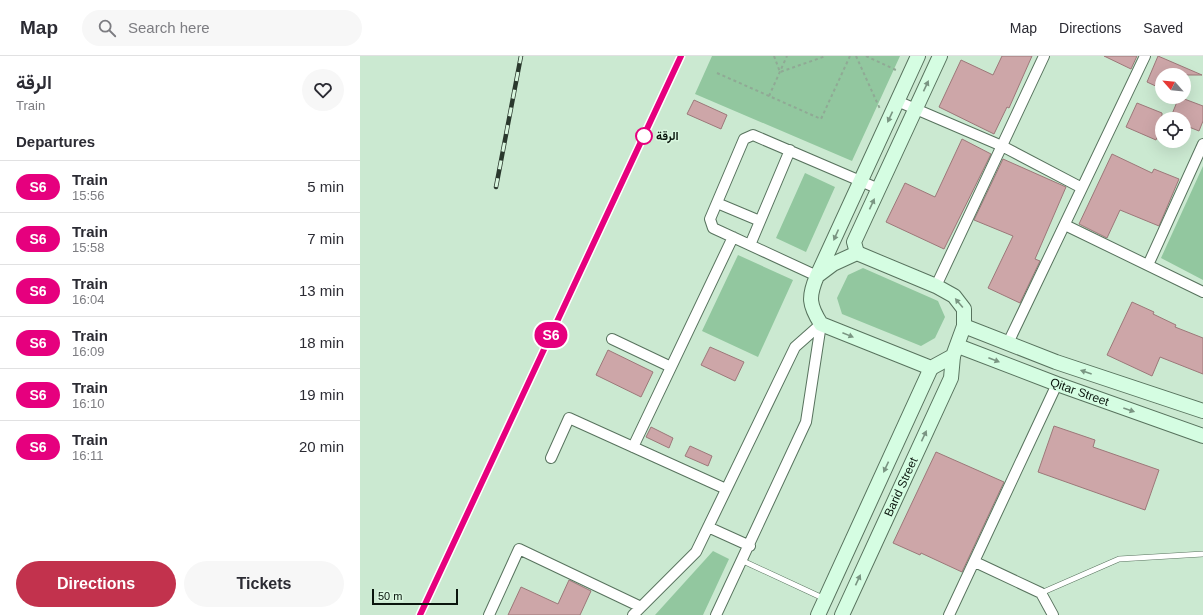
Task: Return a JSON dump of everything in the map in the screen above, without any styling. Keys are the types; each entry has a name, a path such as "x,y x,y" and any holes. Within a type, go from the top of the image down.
{"main road":[{"path":"918,56 817,276 811,291 811,308 821,324 932,368 955,351"},
{"path":"857,253 854,242 940,56"},
{"path":"817,276 833,264 857,253 936,286 954,296 964,309 964,326"},
{"name":"Qitar Street","path":"964,326 1056,362 1182,404 1202,407"},
{"name":"Barid Street","path":"842,615 951,378 955,351 964,326"},
{"name":"Qitar Street","path":"955,351 1057,384 1203,436"},
{"name":"Barid Street","path":"818,615 932,368"},
{"path":"1176,426 1182,404"}],"street":[{"path":"936,286 1044,56"},
{"path":"1008,343 1146,56"},
{"path":"897,101 1002,146 1082,188"},
{"path":"817,276 712,228 710,219 744,139 753,135 879,189"},
{"path":"1148,265 1203,144"},
{"path":"750,245 790,150"},
{"path":"717,203 760,221"},
{"path":"1065,225 1203,292"},
{"path":"633,447 733,237"},
{"path":"634,615 696,552 795,347 821,324"},
{"path":"716,615 750,546 806,422 821,324"},
{"path":"612,339 671,367"},
{"path":"949,615 1057,384"},
{"path":"551,458 569,418 726,488"},
{"path":"708,527 750,546"},
{"path":"489,615 519,549 641,607"},
{"path":"975,562 1041,593 1049,612"}],"lane":[{"path":"1041,593 1119,559 1203,554"},
{"path":"742,561 826,599"}],"path":[{"path":"774,56 780,72"},
{"path":"769,96 787,56"},
{"path":"780,72 826,56"},
{"path":"716,73 821,119 850,56"},
{"path":"856,56 880,109"},
{"path":"866,56 898,71"}],"green space":[{"path":"712,56 900,56 852,161 695,94"},
{"path":"1203,166 1203,280 1161,258"},
{"path":"805,173 835,187 806,252 776,238"},
{"path":"738,255 793,280 758,357 702,331"},
{"path":"863,268 938,301 945,317 935,338 921,346 842,314 837,298 848,275"},
{"path":"713,551 729,559 703,615 655,615"}],"building":[{"path":"1002,56 1032,56 1009,108 1007,107 994,134 939,107 961,60 993,75"},
{"path":"1104,56 1137,56 1131,69"},
{"path":"1158,56 1186,68 1155,68 1155,86 1147,82"},
{"path":"1191,70 1202,75 1191,75"},
{"path":"694,100 727,115 721,129 687,114"},
{"path":"1191,102 1203,106 1203,121 1199,131 1191,128 1191,112 1173,112 1176,104 1191,104"},
{"path":"1137,103 1160,112 1155,112 1155,140 1126,127"},
{"path":"962,139 991,154 944,249 886,222 905,183 935,197"},
{"path":"1112,154 1152,173 1154,169 1179,179 1159,226 1120,210 1107,238 1079,224"},
{"path":"1003,159 1066,187 1035,259 1040,261 1020,303 988,288 1013,236 974,220"},
{"path":"1132,302 1154,312 1153,314 1176,325 1175,327 1203,338 1203,374 1160,357 1152,376 1107,355"},
{"path":"710,347 744,362 735,381 701,365"},
{"path":"608,350 653,372 641,397 596,375"},
{"path":"1054,426 1095,440 1093,447 1159,470 1145,510 1038,472"},
{"path":"651,427 673,438 669,448 646,437"},
{"path":"690,446 712,456 708,466 685,456"},
{"path":"936,452 1004,482 962,572 921,553 920,555 893,543"},
{"path":"569,580 591,591 580,615 508,615 521,587 558,604"}],"railway":[{"path":"496,187 521,56"},
{"path":"420,615 681,56"}],"train":[{"name":"S6","path":"420,615 681,56"}],"place":[{"name":"الرقة","path":"644,136"}]}
